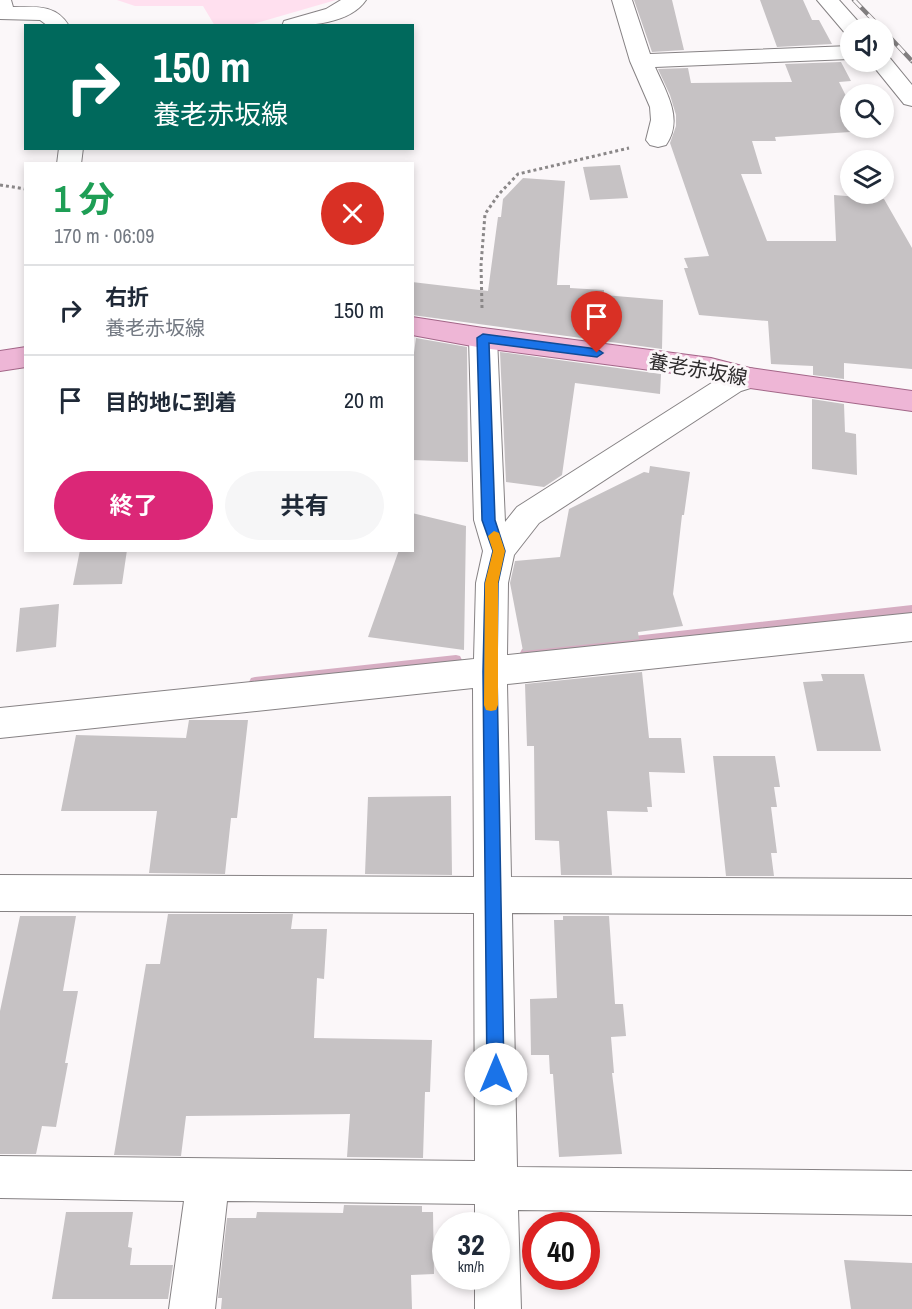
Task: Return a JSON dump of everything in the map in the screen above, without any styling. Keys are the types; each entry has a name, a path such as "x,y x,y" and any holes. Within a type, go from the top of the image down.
{"main road":[{"name":"養老赤坂線","path":"414,326 483,338 711,368 750,378 912,402"},
{"path":"0,361 24,357"}],"street":[{"path":"1,0 3,13 43,13 51,15 58,24"},
{"path":"298,24 333,13 356,0"},
{"path":"622,0 640,61 661,107 663,120 658,140"},
{"path":"827,0 844,18"},
{"path":"640,61 840,53"},
{"path":"889,72 912,99"},
{"path":"483,338 489,520 499,551"},
{"path":"498,1309 490,672 492,583 499,551 528,515 731,384 750,378"},
{"path":"0,723 912,627"},
{"path":"0,893 912,897"},
{"path":"0,1177 466,1181 528,1190 912,1193"},
{"path":"192,1309 208,1180"}],"path":[{"path":"483,338 481,265 486,214 499,194 518,174 578,162 658,140"},
{"path":"0,185 24,189"}],"shaded area":[{"path":"117,0 336,0 253,24 214,24 203,6 135,6"}],"building":[{"path":"634,0 672,0 684,50 652,52"},
{"path":"760,0 803,0 812,20 819,20 832,44 777,47"},
{"path":"840,62 840,72 846,72 851,81 839,82 840,133 775,137 776,141 752,141 762,174 741,174 767,241 836,241 834,195 840,195 840,204 887,204 912,248 912,369 844,363 844,379 813,375 813,366 771,364 768,321 699,315 684,268 688,268 684,258 709,256 670,143 676,126 676,115 658,69 688,68 691,83 792,82 785,64"},
{"path":"620,165 628,198 590,200 583,167"},
{"path":"523,178 565,181 557,285 604,290 604,295 663,300 662,349 414,315 414,282 488,291 498,217 501,217 503,199"},
{"path":"416,338 467,347 468,462 414,460"},
{"path":"500,352 661,374 660,394 575,383 562,475 544,487 506,482"},
{"path":"812,399 844,404 845,432 856,434 857,475 812,469"},
{"path":"650,466 690,472 684,515 682,515 673,594 683,626 638,632 639,639 523,651 510,583 515,561 560,557 569,509 644,472 649,473"},
{"path":"414,513 466,526 464,650 368,637 398,552 414,552"},
{"path":"80,552 127,552 122,584 73,585"},
{"path":"59,604 56,647 16,652 20,608"},
{"path":"642,672 649,738 681,738 685,773 649,772 652,807 647,807 648,812 607,811 612,875 561,875 559,841 535,840 534,746 527,746 525,684"},
{"path":"821,674 864,674 881,751 817,751 803,682 823,681"},
{"path":"189,720 248,720 237,818 231,818 225,874 149,873 157,811 61,811 76,735 186,738"},
{"path":"713,756 775,756 780,787 774,787 777,807 771,807 777,853 771,853 774,876 726,876"},
{"path":"451,796 452,875 365,874 368,797"},
{"path":"168,914 293,914 291,929 327,929 324,979 317,978 314,1038 432,1040 430,1092 425,1092 423,1158 347,1157 350,1114 186,1116 181,1156 114,1155 146,964 160,964"},
{"path":"20,916 76,916 63,991 78,991 56,1127 42,1126 36,1154 0,1154 0,1011"},
{"path":"563,916 609,916 615,1004 623,1004 626,1036 611,1037 614,1073 612,1073 622,1154 559,1157 553,1074 550,1074 549,1055 531,1055 530,999 557,998 554,920 563,920"},
{"path":"344,1205 422,1206 422,1212 432,1212 432,1274 411,1275 412,1309 221,1309 222,1298 218,1298 227,1218 256,1218 257,1212 343,1213"},
{"path":"66,1212 133,1212 128,1247 132,1248 130,1265 173,1265 168,1299 52,1299"},
{"path":"844,1260 912,1263 912,1309 851,1309"}],"waterway":[{"path":"526,653 912,610"},
{"path":"255,682 456,660"}],"railway":[{"path":"854,0 871,18"},
{"path":"894,42 912,61"}],"slow traffic":[{"path":"491,705 492,583 499,551 494,536"}],"route":[{"path":"496,1074 490,672 492,583 499,551 489,520 483,338 597,353"}]}
